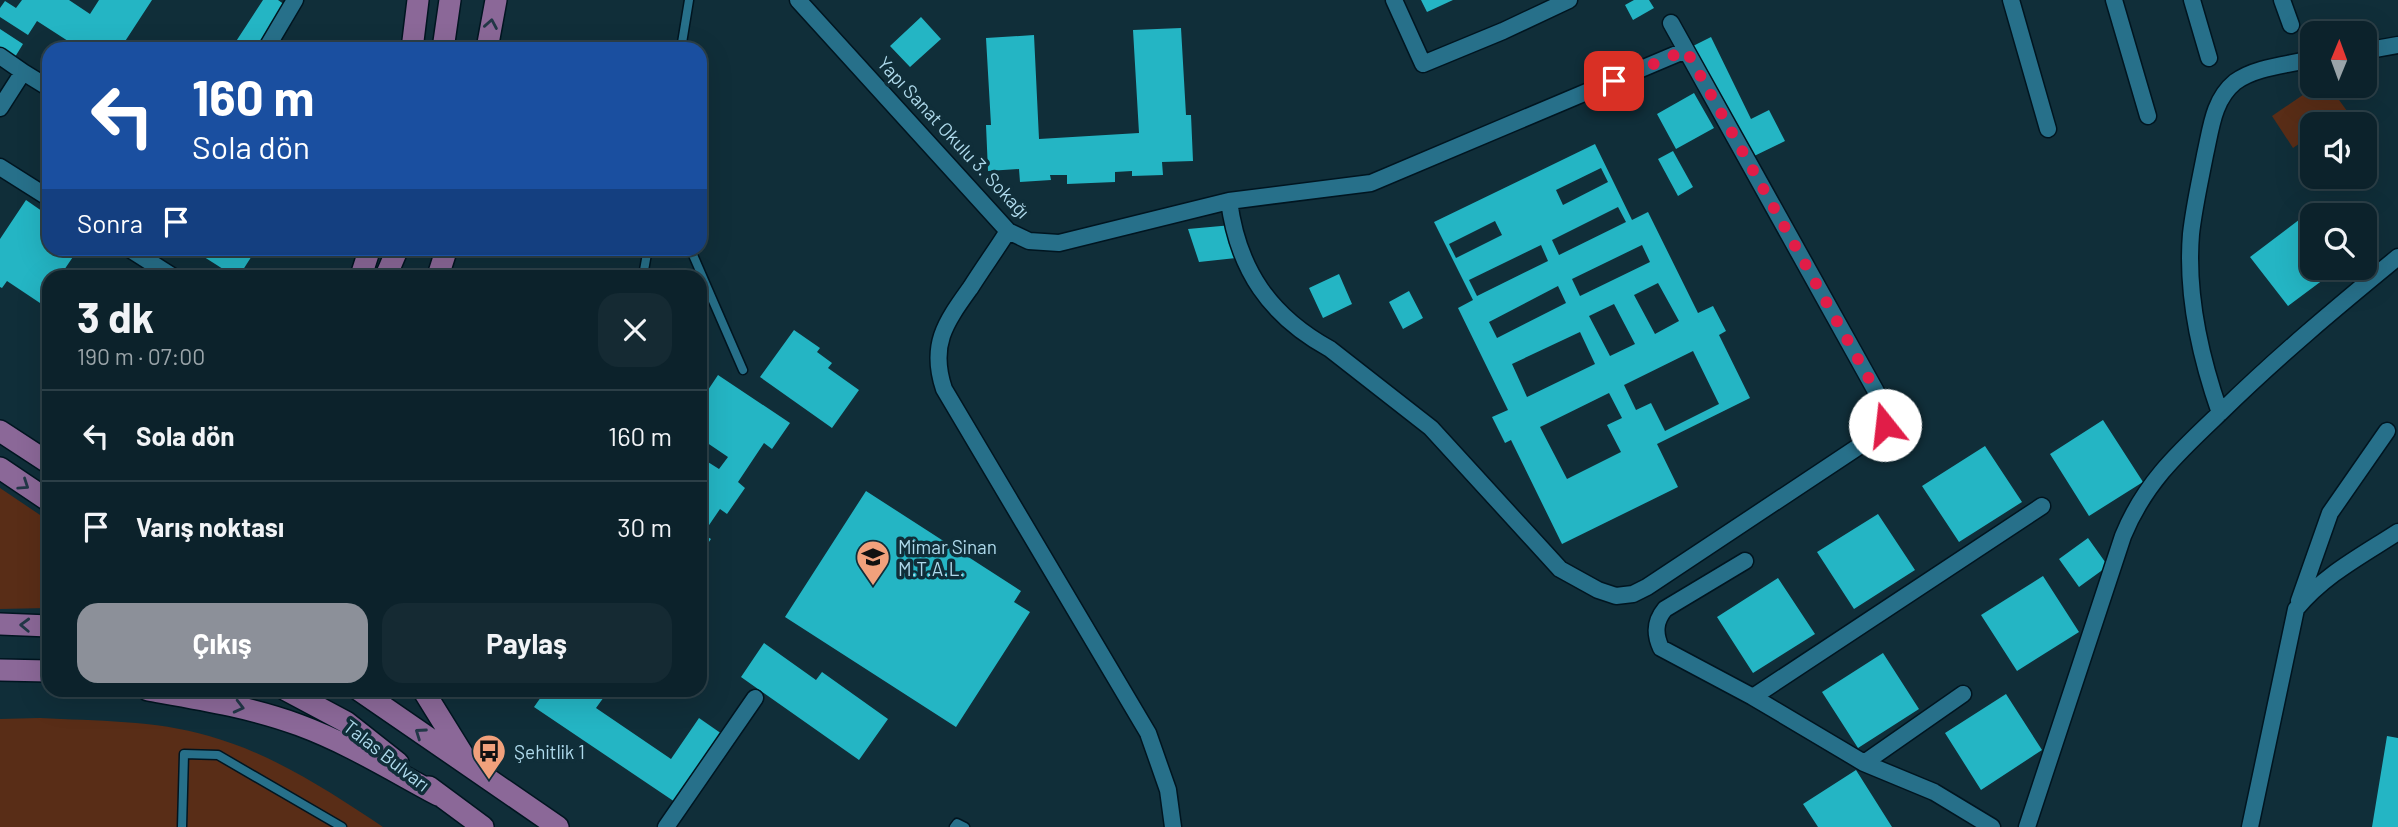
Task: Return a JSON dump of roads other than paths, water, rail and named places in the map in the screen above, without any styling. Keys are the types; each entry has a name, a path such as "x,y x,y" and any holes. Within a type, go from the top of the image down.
{"main road":[{"path":"413,42 418,0"},
{"path":"444,42 450,0"},
{"path":"488,42 496,0"},
{"path":"0,431 42,458"},
{"path":"0,468 42,496"},
{"path":"0,625 42,626"},
{"path":"0,670 42,671"},
{"path":"187,697 237,706 331,738 438,795"},
{"name":"Talas Bulvarı","path":"299,697 346,722 483,827"},
{"name":"Talas Bulvarı","path":"369,697 558,827"},
{"path":"427,697 471,769"}],"street":[{"path":"270,42 295,0"},
{"name":"Yapı Sanat Okulu 3. Sokağı","path":"798,0 1008,232 1029,241 1059,243 1229,201 1371,183 1686,50"},
{"path":"1394,0 1423,64 1569,0"},
{"path":"2011,0 2048,129"},
{"path":"2114,0 2148,116"},
{"path":"2192,0 2209,58"},
{"path":"2282,0 2291,25"},
{"path":"1229,201 1232,223 1246,265 1256,284 1282,315 1431,428 1560,569 1607,594 1633,594 1882,430 1886,418 1883,404 1671,23"},
{"path":"2377,49 2398,45"},
{"path":"0,57 42,84"},
{"path":"2220,413 2202,355 2192,293 2190,260 2194,214 2214,113 2227,90 2244,76 2300,63"},
{"path":"0,108 23,72"},
{"path":"0,167 42,194"},
{"path":"1008,232 946,322 938,354 940,377 944,389 1148,733 1168,790 1174,827"},
{"path":"141,256 163,270"},
{"path":"2027,827 2130,517 2146,491 2165,466 2286,350 2398,257"},
{"path":"2250,827 2296,609 2330,513 2386,431"},
{"path":"1753,697 2042,506"},
{"path":"2296,609 2307,595 2332,573 2398,532"},
{"path":"1745,561 1665,609 1658,621 1656,635 1661,648 1753,697 1864,763 1934,792 1992,827"},
{"path":"1864,763 1963,694"},
{"path":"673,824 755,698"}],"lane":[{"path":"682,42 689,0"},
{"path":"707,287 743,370"},
{"path":"182,827 184,754 218,755 342,827"},
{"path":"954,827 957,823 965,827"}],"place":[{"name":"Mimar Sinan M.T.A.L.","path":"873,587"},
{"name":"Şehitlik 1","path":"489,781"}]}
